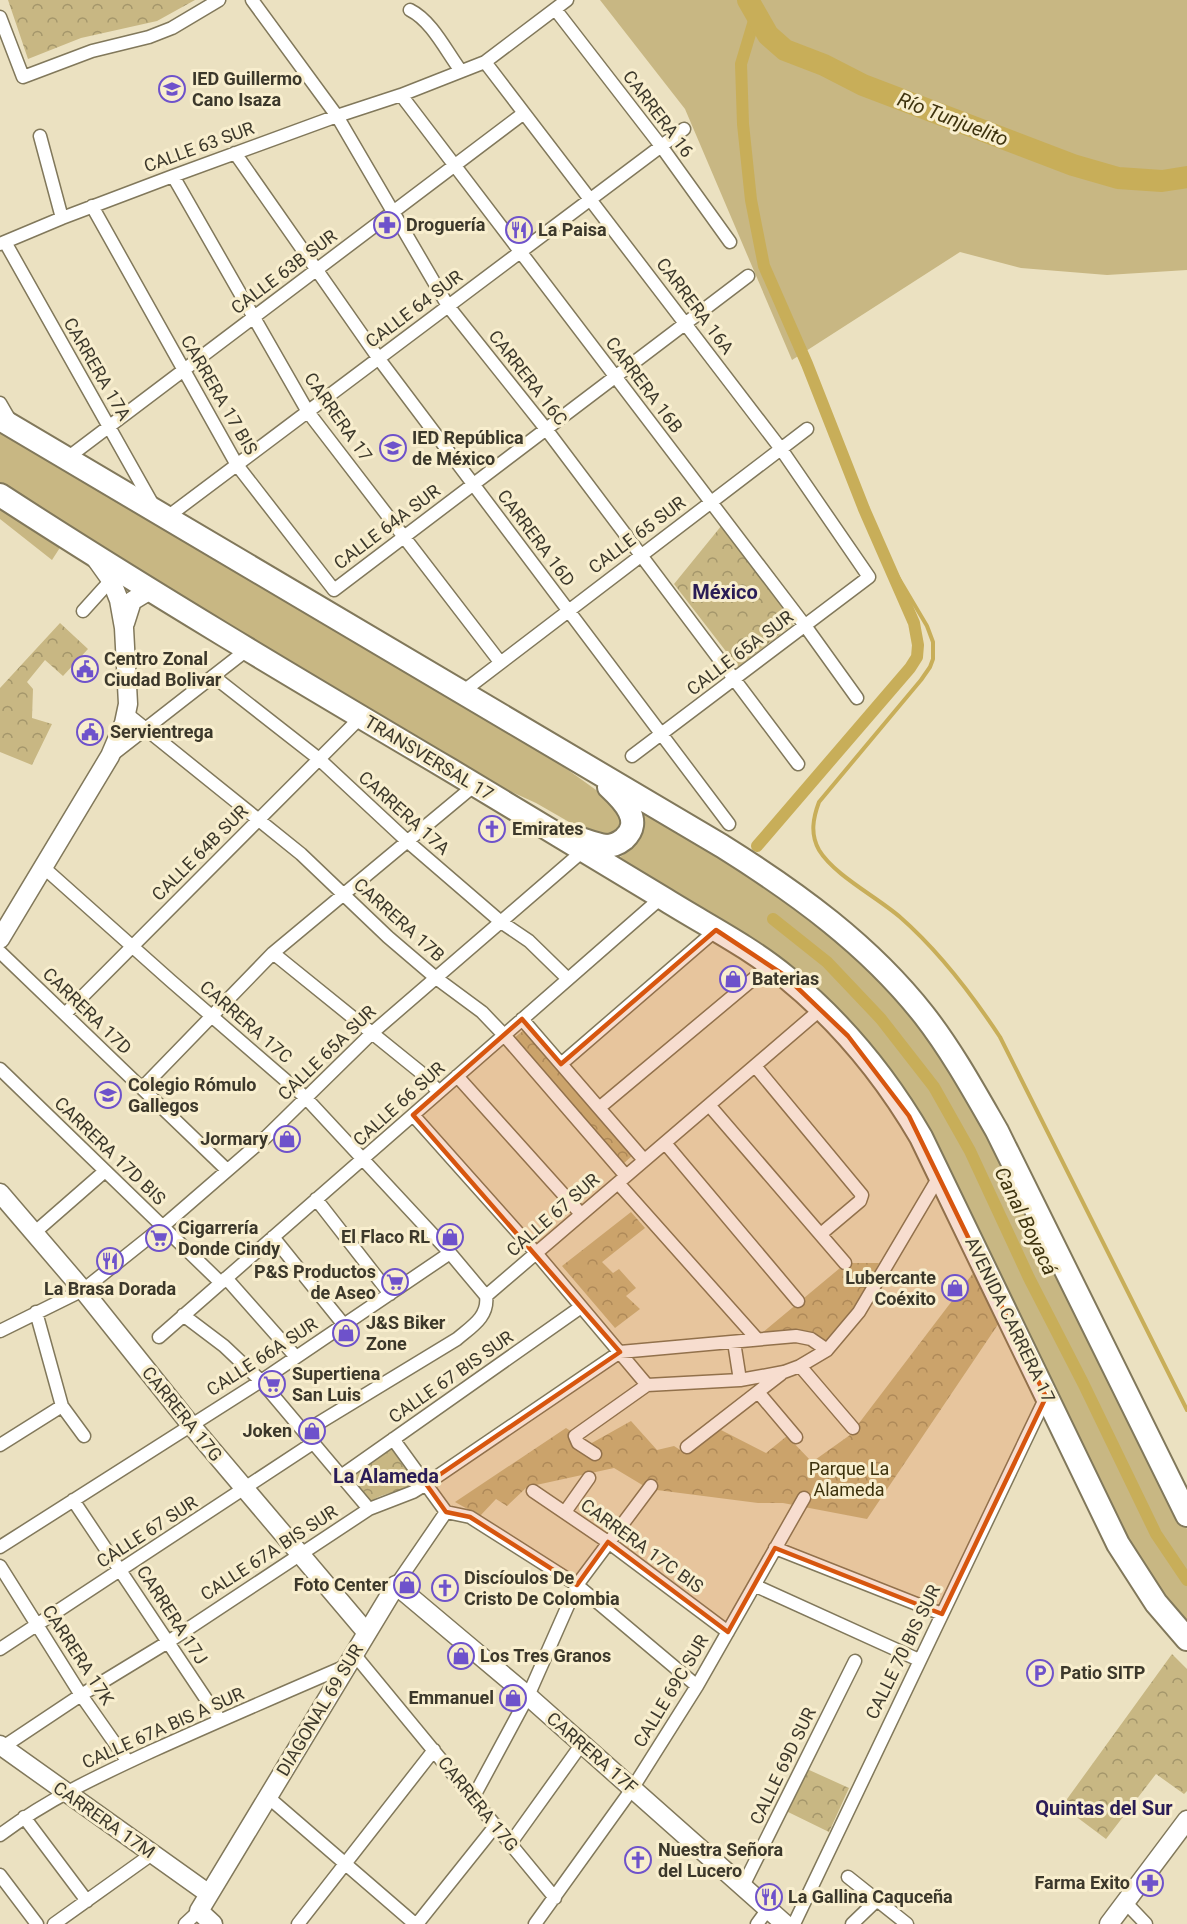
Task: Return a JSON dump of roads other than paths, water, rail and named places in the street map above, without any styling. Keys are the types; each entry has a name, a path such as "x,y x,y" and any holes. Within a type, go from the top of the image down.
{"highway":[{"path":"8,423 762,872 813,907 866,952 924,1016 966,1077 997,1131 1187,1515"},
{"name":"TRANSVERSAL 17","path":"0,495 150,590 716,930 770,965 821,1009"},
{"path":"554,831 608,846 626,837 632,825 630,811 619,797 580,762"},
{"name":"AVENIDA CARRERA 17","path":"821,1009 864,1056 894,1094 921,1137 1125,1558 1156,1603 1187,1639"}],"street":[{"path":"0,17 23,77 92,51 149,37 171,28 219,0"},
{"name":"CARRERA 16C","path":"252,0 337,116 448,306 546,429 798,764"},
{"name":"CALLE 63 SUR","path":"2,243 92,206 337,116 401,95 485,62 562,3"},
{"name":"CARRERA 16","path":"562,3 730,242"},
{"path":"410,10 426,22 461,71"},
{"name":"CARRERA 16A","path":"485,62 781,449 869,577"},
{"name":"CARRERA 16B","path":"401,95 806,627 857,698"},
{"name":"CALLE 63B SUR","path":"66,459 524,113"},
{"name":"CALLE 64 SUR","path":"162,516 237,465 684,129"},
{"path":"40,136 62,218"},
{"name":"CARRERA 16D","path":"235,153 379,359 729,824"},
{"name":"CARRERA 17","path":"173,176 308,412 500,662"},
{"name":"CARRERA 17 BIS","path":"92,206 237,465 334,590"},
{"name":"CARRERA 17A","path":"2,243 162,516"},
{"name":"CALLE 64A SUR","path":"334,590 748,276"},
{"path":"0,403 8,423"},
{"name":"CALLE 65 SUR","path":"460,693 807,429"},
{"path":"0,941 42,866 110,756 121,732 126,713 128,704 124,628 119,600 111,580 91,554"},
{"name":"CALLE 65A SUR","path":"632,756 806,627 869,577"},
{"path":"83,611 111,580"},
{"path":"124,628 132,601 150,590"},
{"path":"110,756 248,649"},
{"name":"CARRERA 17A","path":"213,676 319,759 407,841 501,922 529,941 568,979"},
{"name":"CARRERA 17B","path":"126,713 301,854 388,938 482,1012 504,1035 757,1339"},
{"name":"CALLE 64B SUR","path":"65,1014 361,717"},
{"path":"142,1088 273,953 475,785"},
{"name":"CALLE 65A SUR","path":"0,1331 83,1290 162,1227 266,1137 372,1033 584,850"},
{"name":"CARRERA 17C","path":"42,866 305,1097 450,1253 486,1296"},
{"name":"CALLE 66 SUR","path":"159,1337 662,897"},
{"path":"561,1064 716,930"},
{"name":"CARRERA 17D","path":"0,941 65,1014 227,1170"},
{"path":"273,953 419,1071 439,1092"},
{"path":"599,1108 770,965"},
{"name":"CALLE 67 SUR","path":"304,1432 457,1339 485,1312 486,1296 821,1009"},
{"path":"522,1019 644,1160"},
{"path":"755,1066 862,1195 863,1198 822,1233"},
{"name":"CARRERA 17D BIS","path":"0,1069 162,1227 224,1280 296,1358"},
{"path":"458,1076 581,1214"},
{"path":"709,1105 822,1233 845,1263"},
{"path":"413,1115 536,1253 648,1385"},
{"path":"665,1143 798,1301"},
{"path":"34,1233 105,1171"},
{"path":"595,1454 578,1443 574,1436 648,1385 740,1380 800,1366 827,1350 859,1312 940,1174"},
{"path":"316,1199 390,1294"},
{"name":"CARRERA 17G","path":"3,1204 34,1233 83,1290 190,1425 367,1633"},
{"path":"273,1237 344,1325"},
{"name":"CALLE 66A SUR","path":"0,1547 261,1381 450,1253"},
{"name":"CALLE 67 BIS SUR","path":"341,1476 581,1307"},
{"path":"36,1312 62,1406 84,1436"},
{"path":"183,1316 224,1347 261,1381 369,1509"},
{"path":"620,1352 804,1336 827,1350"},
{"path":"734,1342 740,1380"},
{"name":"CALLE 67A BIS SUR","path":"1,1747 168,1642 369,1509 413,1492 426,1484 620,1352"},
{"path":"800,1366 853,1428"},
{"path":"687,1447 784,1371"},
{"path":"758,1392 796,1437"},
{"name":"CALLE 70 BIS SUR","path":"794,1924 1046,1396"},
{"path":"0,1445 62,1406"},
{"path":"393,1440 446,1512 470,1517 577,1585 697,1686"},
{"name":"CALLE 67 SUR","path":"0,1649 313,1443"},
{"path":"565,1512 589,1478"},
{"path":"473,1798 528,1696 577,1585 651,1486"},
{"name":"CARRERA 17C BIS","path":"533,1491 608,1542 728,1632"},
{"name":"CALLE 69C SUR","path":"535,1924 632,1789 697,1686 756,1586 804,1498"},
{"name":"CARRERA 17J","path":"73,1500 220,1720"},
{"name":"DIAGONAL 69 SUR","path":"198,1911 396,1585 446,1512"},
{"path":"775,1548 942,1614"},
{"name":"CARRERA 17K","path":"0,1566 81,1695 128,1762"},
{"name":"CARRERA 17F","path":"396,1585 528,1696 785,1924"},
{"path":"756,1586 920,1660"},
{"name":"CARRERA 17G","path":"351,1660 434,1750 555,1898"},
{"name":"CALLE 67A BIS A SUR","path":"0,1835 64,1792 351,1660"},
{"name":"CALLE 69D SUR","path":"742,1886 855,1661"},
{"path":"510,1844 581,1744"},
{"name":"CARRERA 17M","path":"1,1747 209,1894"},
{"path":"298,1924 434,1750"},
{"path":"268,1797 416,1924 496,1825"},
{"path":"24,1817 87,1901"},
{"path":"1109,1924 1187,1820"},
{"path":"54,1924 152,1854"},
{"path":"0,1875 37,1924"},
{"path":"848,1877 907,1924"},
{"path":"852,1924 877,1900"},
{"path":"1125,1902 1146,1924"},
{"path":"757,1924 768,1909"},
{"path":"184,1924 198,1911 213,1924"}],"waterway":[{"name":"Río Tunjuelito","path":"748,0 768,35 785,50 824,65 863,85 1073,165 1118,178 1162,181 1187,177"},
{"path":"756,14 741,64 743,124 751,200 764,266 807,364 864,509 914,623 918,645 917,657 910,668 757,846"},
{"path":"879,545 927,626 933,642 933,659 921,680 819,802 813,826 816,844 826,859 845,877 891,909 915,930 966,989 1000,1037 1187,1410"},
{"name":"Canal Boyacá","path":"773,919 827,962 881,1019 934,1087 970,1151 1029,1278 1156,1534 1187,1580"}],"place":[{"name":"IED Guillermo Cano Isaza","path":"172,89"},
{"name":"Droguería","path":"387,225"},
{"name":"La Paisa","path":"519,230"},
{"name":"IED República de México","path":"393,448"},
{"name":"Centro Zonal Ciudad Bolivar","path":"85,669"},
{"name":"Servientrega","path":"90,732"},
{"name":"Emirates","path":"492,829"},
{"name":"Baterias","path":"733,979"},
{"name":"Colegio Rómulo Gallegos","path":"108,1095"},
{"name":"Jormary","path":"287,1139"},
{"name":"El Flaco RL","path":"450,1237"},
{"name":"Cigarrería Donde Cindy","path":"159,1238"},
{"name":"La Brasa Dorada","path":"110,1261"},
{"name":"P&S Productos de Aseo","path":"395,1282"},
{"name":"Lubercante Coéxito","path":"955,1288"},
{"name":"J&S Biker Zone","path":"346,1333"},
{"name":"Supertiena San Luis","path":"272,1384"},
{"name":"Joken","path":"312,1431"},
{"name":"Foto Center","path":"407,1585"},
{"name":"Discíoulos De Cristo De Colombia","path":"445,1588"},
{"name":"Los Tres Granos","path":"461,1656"},
{"name":"Patio SITP","path":"1040,1673"},
{"name":"Emmanuel","path":"513,1698"},
{"name":"Nuestra Señora del Lucero","path":"638,1860"},
{"name":"Farma Exito","path":"1150,1883"},
{"name":"La Gallina Caquceña","path":"769,1897"}],"district":[{"name":"México","path":"725,592"},
{"name":"La Alameda","path":"386,1476"},
{"name":"Quintas del Sur","path":"1104,1808"}],"park label":[{"name":"Parque La Alameda","path":"849,1479"}]}
